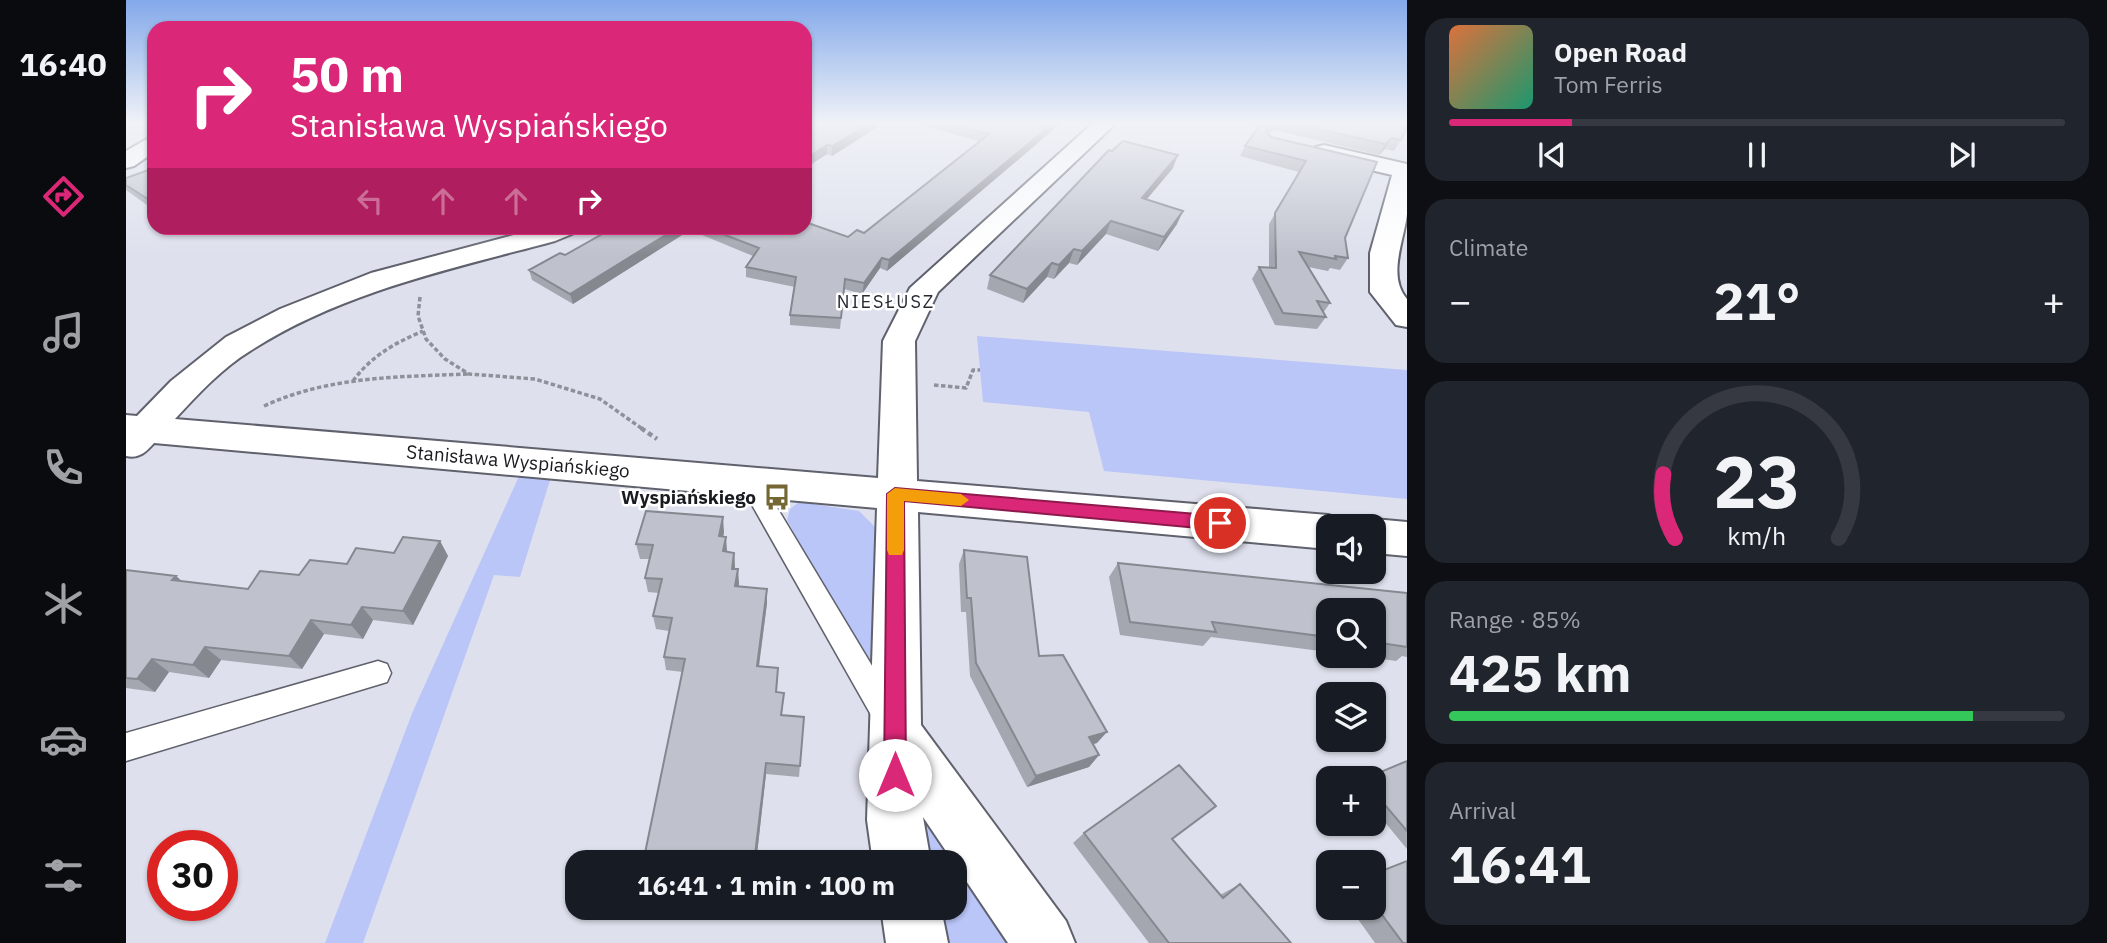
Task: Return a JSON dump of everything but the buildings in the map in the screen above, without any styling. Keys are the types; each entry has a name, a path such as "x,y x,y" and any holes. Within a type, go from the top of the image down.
{"street":[{"path":"900,850 895,820 894,730 899,341 925,288 1056,168"},
{"path":"1392,168 1405,171 1384,253 1385,292 1407,318"},
{"path":"132,436 237,344 291,316 381,279 545,235"},
{"name":"Stanisława Wyspiańskiego","path":"132,436 750,482 1316,531"},
{"path":"1386,537 1407,539"},
{"path":"894,730 1044,943"},
{"path":"913,920 917,943"}],"lane":[{"path":"750,482 894,730"},
{"path":"126,747 378,673"}],"path":[{"path":"421,294 418,316 426,339 445,359 469,374"},
{"path":"353,382 361,368 378,352 423,331"},
{"path":"898,382 966,388 974,370 980,370"},
{"path":"257,410 277,399 320,387 353,382 469,374 535,379 579,391 600,399 658,440"}],"shaded area":[{"path":"977,336 1407,370 1407,499 1104,471 1089,412 983,402"},
{"path":"520,474 551,477 520,577 494,575 363,943 325,943 413,711"},
{"path":"799,502 859,511 876,528 873,658 865,664 787,520 790,509"},
{"path":"925,806 952,850 926,850 919,816"},
{"path":"967,874 1010,943 946,943 941,920 967,920"}],"slow traffic":[{"path":"896,550 895,494 961,500"}],"place":[{"name":"Wyspiańskiego","path":"777,497"}],"district":[{"name":"NIESŁUSZ","path":"886,301"}],"route":[{"path":"895,775 895,494 1220,523"}]}
